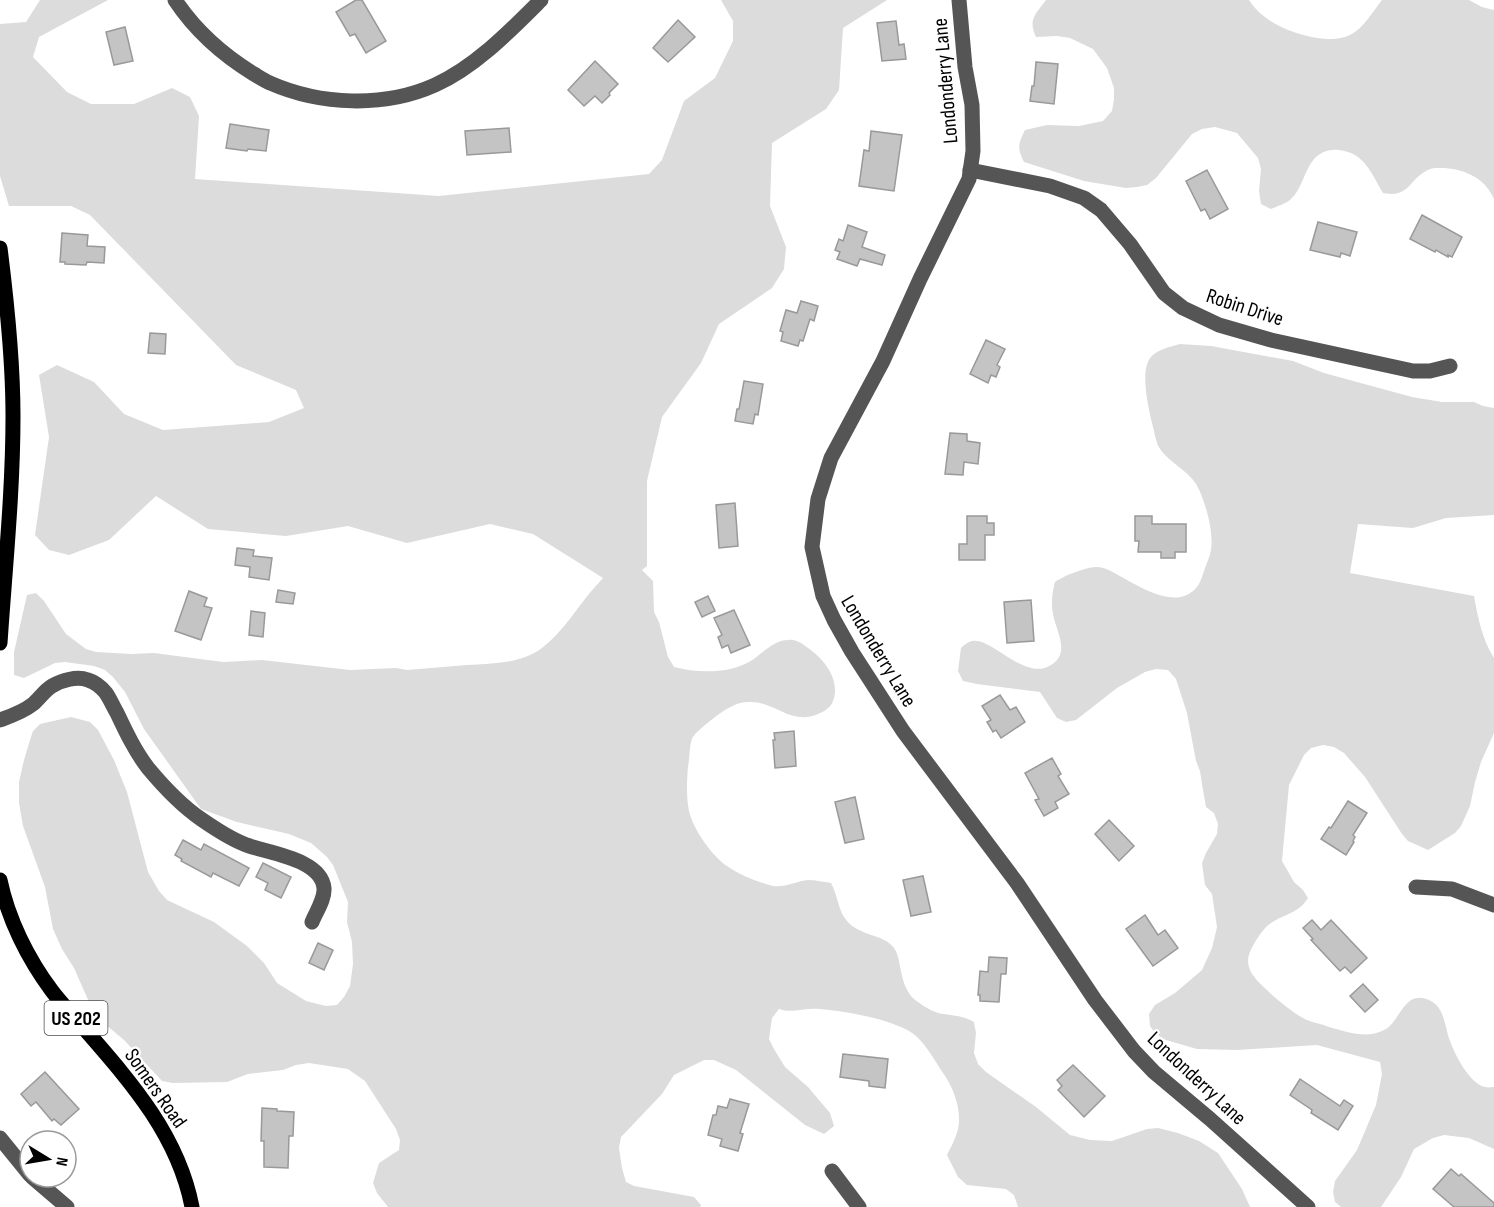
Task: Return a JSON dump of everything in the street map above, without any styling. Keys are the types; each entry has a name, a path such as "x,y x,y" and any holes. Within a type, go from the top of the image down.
{"main road":[{"path":"0,248 12,374 13,414 11,482 0,643"},
{"name":"Somers Road","path":"0,879 10,915 35,966 52,991 123,1073 158,1121 182,1170 192,1207"}],"street":[{"path":"174,0 186,17 207,38 237,63 269,83 313,97 353,102 395,98 435,85 468,65 500,40 541,0"},
{"name":"Londonderry Lane","path":"959,0 965,67 972,105 973,151 969,179 883,360 831,458 818,499 812,547 823,596 852,652 903,731 1017,883 1095,1000 1134,1051 1154,1072 1308,1207"},
{"name":"Robin Drive","path":"970,171 1050,186 1084,198 1101,210 1130,244 1164,293 1183,308 1219,325 1271,340 1413,370 1430,371 1450,366"},
{"path":"0,720 32,705 52,686 71,679 86,679 99,686 107,694 136,750 149,769 199,818 246,845 265,849 313,869 321,879 324,889 322,900 312,922"},
{"path":"1416,887 1452,889 1494,904"},
{"path":"0,1138 18,1160"},
{"path":"832,1171 859,1207"},
{"path":"46,1189 67,1207"}],"shaded area":[{"path":"40,0 108,0 39,37 33,57 67,92 91,104 134,104 172,88 190,97 199,116 195,179 439,196 649,174 662,160 684,101 715,78 733,41 733,21 721,0 887,0 843,28 839,90 826,109 772,143 770,206 786,247 784,269 772,288 719,324 701,363 662,417 647,481 647,566 642,570 653,581 654,612 659,622 668,657 674,667 702,671 731,669 749,662 777,642 794,640 803,644 820,658 830,671 835,685 831,705 810,717 792,716 760,703 746,702 728,708 702,728 693,737 690,745 687,800 691,818 709,849 721,862 743,875 773,886 808,880 831,883 847,921 858,930 890,943 894,948 904,984 913,998 936,1012 974,1022 976,1033 974,1053 978,1064 1070,1135 1090,1140 1112,1141 1147,1129 1158,1128 1199,1141 1218,1153 1242,1189 1250,1207 1018,1207 1014,1195 1006,1189 967,1185 958,1177 947,1155 955,1139 959,1122 954,1093 931,1054 916,1036 897,1025 857,1014 831,1010 789,1011 779,1009 772,1018 769,1039 785,1067 808,1087 830,1113 834,1126 824,1134 805,1125 736,1070 714,1060 704,1060 674,1075 662,1094 621,1137 619,1148 626,1182 634,1186 694,1197 701,1205 700,1207 388,1207 377,1193 373,1183 379,1163 399,1150 400,1140 396,1129 365,1081 348,1069 309,1063 283,1070 248,1074 227,1082 173,1083 162,1081 124,1040 99,1019 53,929 45,887 23,826 19,803 19,782 33,731 40,724 71,717 90,722 98,730 127,792 148,872 159,891 167,900 214,922 247,946 264,963 277,983 306,1001 326,1006 337,1005 350,986 353,964 352,942 347,922 348,902 333,865 311,843 289,834 237,822 201,809 144,729 125,692 105,670 65,662 55,663 24,678 14,675 14,652 27,595 36,593 66,634 86,649 96,652 154,653 223,662 262,660 350,670 396,668 407,670 506,662 534,653 560,631 603,578 533,534 490,524 407,543 348,526 286,536 208,529 156,496 109,540 69,555 49,550 35,535 49,437 39,375 57,365 94,382 124,414 163,430 269,422 304,408 296,390 236,365 90,215 71,206 9,206 0,176 0,24 26,22"},
{"path":"1046,0 1249,0 1263,15 1283,28 1306,36 1330,39 1341,38 1355,32 1382,0 1469,0 1494,10 1494,199 1486,186 1474,176 1445,168 1428,170 1403,191 1392,194 1383,193 1371,171 1361,160 1348,152 1335,150 1319,154 1308,169 1295,195 1287,202 1271,209 1261,204 1259,191 1261,169 1258,158 1237,133 1215,127 1202,129 1192,134 1156,178 1147,185 1137,187 1126,188 1084,181 1024,162 1019,146 1025,130 1047,125 1079,126 1103,121 1112,111 1114,99 1114,88 1107,68 1093,49 1070,38 1036,37 1033,21"},
{"path":"1180,344 1211,346 1293,361 1324,373 1412,397 1442,402 1474,402 1494,408 1494,515 1446,518 1413,528 1358,524 1350,573 1474,596 1483,636 1494,658 1494,733 1481,762 1470,806 1461,826 1455,833 1428,850 1408,841 1365,777 1344,753 1334,747 1323,745 1311,748 1304,755 1289,785 1282,861 1294,882 1308,898 1296,910 1265,928 1248,958 1249,968 1255,978 1292,1011 1302,1018 1350,1033 1365,1035 1379,1032 1391,1025 1404,1007 1415,998 1431,1001 1436,1004 1442,1014 1452,1047 1469,1075 1479,1085 1494,1087 1494,1149 1469,1138 1444,1135 1433,1138 1414,1149 1401,1177 1381,1207 1341,1207 1335,1202 1333,1192 1335,1181 1357,1150 1376,1105 1382,1074 1380,1062 1317,1045 1237,1050 1197,1049 1166,1040 1156,1034 1150,1026 1149,1014 1155,1005 1175,993 1202,970 1212,948 1217,927 1212,894 1205,885 1202,863 1217,834 1218,824 1214,813 1206,807 1187,713 1176,679 1168,670 1156,669 1145,672 1117,688 1076,720 1066,722 1057,718 1040,692 963,681 958,671 961,648 972,641 989,645 1030,668 1041,669 1057,660 1061,641 1052,610 1054,586 1055,582 1075,572 1092,567 1102,568 1155,594 1175,598 1185,596 1197,586 1211,550 1208,516 1196,484 1159,447 1151,420 1145,381 1147,363 1151,357 1161,350"}],"building":[{"path":"356,0 362,0 386,41 366,53 355,34 350,36 336,12"},
{"path":"678,20 695,37 668,62 653,48"},
{"path":"896,21 899,45 904,44 906,59 882,61 877,23"},
{"path":"125,27 133,61 114,65 106,32"},
{"path":"595,61 618,84 602,103 595,96 584,106 568,90"},
{"path":"1036,62 1058,64 1054,104 1030,101"},
{"path":"230,124 269,130 266,151 226,148"},
{"path":"509,128 511,152 467,155 465,131"},
{"path":"871,131 902,135 894,191 859,186 864,150 869,151"},
{"path":"1207,170 1228,209 1210,219 1205,209 1201,211 1186,181"},
{"path":"1422,215 1462,237 1452,257 1436,250 1435,252 1410,239"},
{"path":"1318,222 1357,232 1350,256 1341,253 1340,257 1310,250"},
{"path":"848,225 867,232 862,247 885,255 882,265 860,259 857,266 837,259 840,252 835,250 839,239 843,241"},
{"path":"62,233 88,235 87,246 105,247 104,263 87,262 86,265 60,262"},
{"path":"801,301 818,306 814,321 810,319 803,341 800,340 798,346 781,341 783,332 780,331 786,310 797,313"},
{"path":"150,333 166,334 165,354 148,353"},
{"path":"986,340 1005,349 997,365 1000,367 996,377 991,375 988,383 970,374"},
{"path":"744,381 763,384 758,415 755,414 753,424 735,421"},
{"path":"950,433 967,434 967,441 980,443 978,464 964,462 963,475 945,474"},
{"path":"735,503 738,546 719,548 716,505"},
{"path":"967,516 987,516 987,523 994,523 994,535 985,535 985,560 959,560 959,544 967,544"},
{"path":"1135,516 1152,516 1152,524 1186,524 1186,552 1175,552 1175,558 1161,558 1161,552 1138,552 1139,541 1135,541"},
{"path":"237,548 254,550 253,556 272,558 269,580 249,577 250,567 235,565"},
{"path":"278,590 295,593 293,604 276,602"},
{"path":"189,591 207,598 204,606 212,608 201,640 175,631"},
{"path":"708,596 715,611 702,617 695,602"},
{"path":"1031,600 1034,641 1007,643 1004,602"},
{"path":"734,610 750,645 731,653 728,645 722,648 718,637 722,635 714,618"},
{"path":"251,611 265,613 263,637 249,635"},
{"path":"1000,695 1010,710 1016,707 1025,722 1001,738 996,730 993,732 987,722 991,720 982,706"},
{"path":"794,731 796,766 775,768 774,733"},
{"path":"1052,758 1061,774 1058,776 1069,794 1055,802 1058,808 1044,816 1035,800 1039,799 1025,773"},
{"path":"855,797 864,839 845,843 835,802"},
{"path":"1348,801 1367,813 1353,835 1354,842 1346,855 1321,839"},
{"path":"1109,820 1134,846 1119,861 1095,834"},
{"path":"183,840 201,850 204,844 249,868 239,886 213,873 211,877 181,861 182,859 175,855"},
{"path":"263,863 291,877 281,898 265,890 268,883 256,877"},
{"path":"923,876 931,912 911,916 903,880"},
{"path":"1145,915 1158,935 1165,930 1178,948 1153,966 1126,929"},
{"path":"1312,920 1321,930 1331,920 1367,958 1351,973 1345,967 1340,971 1303,928"},
{"path":"318,943 333,950 324,970 309,963"},
{"path":"989,957 1007,958 1006,974 1001,974 999,1002 980,1001 980,995 978,995 980,971 988,972"},
{"path":"1363,984 1378,1000 1365,1012 1350,996"},
{"path":"843,1054 888,1059 885,1088 869,1086 869,1081 840,1077"},
{"path":"1073,1065 1105,1096 1084,1117 1058,1090 1062,1086 1057,1080"},
{"path":"45,1072 79,1109 61,1125 54,1119 52,1121 36,1102 31,1106 21,1094"},
{"path":"1300,1079 1340,1106 1344,1100 1353,1106 1338,1130 1311,1113 1312,1110 1290,1095"},
{"path":"730,1099 749,1104 740,1133 743,1134 738,1151 720,1146 722,1139 708,1135 718,1106 727,1108"},
{"path":"262,1108 294,1112 293,1136 289,1136 288,1168 264,1167 264,1141 261,1141"},
{"path":"1451,1169 1459,1176 1461,1174 1494,1203 1494,1207 1454,1207 1433,1189"}]}
